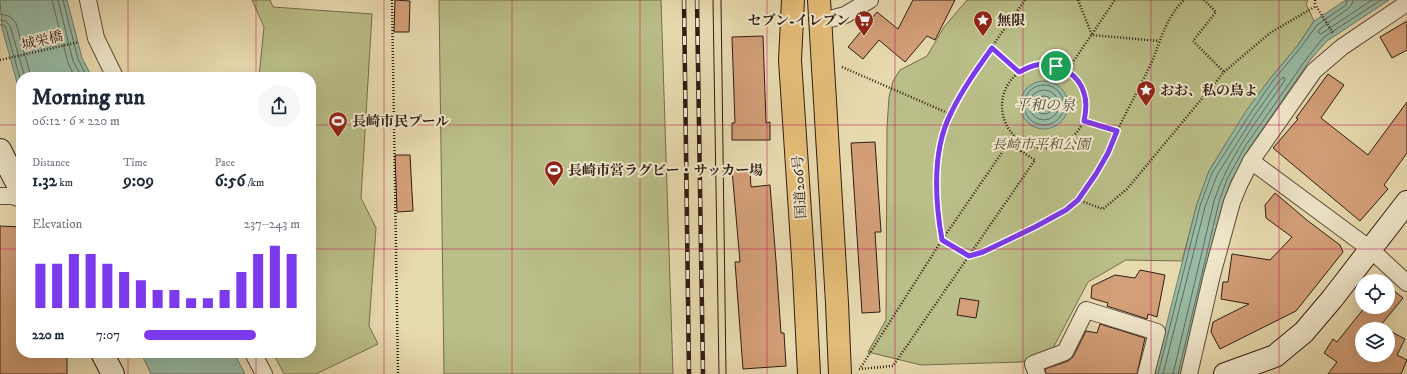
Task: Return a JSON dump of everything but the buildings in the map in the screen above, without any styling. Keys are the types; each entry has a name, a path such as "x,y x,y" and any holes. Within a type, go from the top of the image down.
{"highway":[{"name":"国道206号","path":"793,0 790,60 809,374"},
{"path":"819,0 819,22 837,303 849,371"}],"street":[{"path":"88,0 96,38 113,72"},
{"path":"819,22 845,15 870,0"},
{"path":"1189,374 1212,275 1232,202 1251,161 1314,71 1342,47 1407,3"},
{"path":"4,159 16,182"},
{"path":"1251,161 1370,249 1407,283"},
{"path":"0,196 16,197"},
{"path":"1235,372 1275,356 1304,332 1332,299 1407,202"},
{"path":"1037,374 1033,364 1065,352 1086,310 1157,332 1146,374"},
{"path":"105,358 113,374"},
{"path":"256,358 264,374"}],"path":[{"path":"392,0 398,374"},
{"path":"942,240 938,214 938,160 944,130 950,114 971,79 1025,0"},
{"path":"1078,0 1092,35"},
{"path":"1067,71 1115,0"},
{"path":"942,240 969,256 983,252 1035,227 1066,210 1078,200 1108,153 1117,131 1150,65 1169,18 1184,0"},
{"path":"1204,0 1216,12 1193,41 1224,72"},
{"path":"1315,0 1315,6 1335,37"},
{"path":"1078,200 1103,209 1127,188 1224,72 1270,33 1315,6"},
{"path":"1092,35 1159,41"},
{"name":"城栄橋","path":"0,60 81,41"},
{"path":"992,48 1019,72"},
{"path":"822,62 848,69 950,114"},
{"path":"1043,64 1056,66 1067,71 1078,81 1084,93 1086,107 1084,121 1076,133 1066,142 1053,147 1039,148 1025,144 1014,136 1006,124 1002,110 1003,95 1009,82 1019,72 1031,66 1043,64"},
{"path":"1084,121 1117,131"},
{"path":"849,371 1014,136"},
{"path":"849,371 893,366 1035,160 1021,151 1025,144"},
{"path":"849,371 854,374"}],"green space":[{"name":"長崎市民プール","path":"252,0 270,0 273,7 372,14 361,198 376,228 369,326 378,344 316,374 284,374 276,358 316,358 316,72 260,72 264,27"},
{"name":"長崎市営ラグビー・サッカー場","path":"439,0 661,0 673,374 444,374"},
{"name":"長崎市平和公園","path":"967,0 1308,0 1306,4 1314,21 1298,45 1269,80 1209,171 1197,204 1182,261 1126,260 1088,282 1052,350 1022,362 921,365 868,352 886,320 887,127 889,97 893,81 900,70 927,56 944,27"}],"water":[{"path":"0,0 67,0 82,58 89,72 16,72 16,79 2,28"},
{"path":"1346,0 1389,0 1327,41 1310,60 1250,147 1231,181 1223,203 1181,374 1154,374 1197,204 1209,171 1246,111 1298,45 1314,21"},
{"name":"平和の泉","path":"1039,81 1049,81 1061,88 1068,100 1068,110 1061,122 1049,129 1039,129 1031,125 1024,118 1020,110 1020,100 1024,92 1031,85"},
{"path":"143,358 237,358 245,374 151,374"}],"tram line":[{"path":"713,0 719,374"},
{"path":"721,0 726,374"}],"railway":[{"path":"684,0 689,374"},
{"path":"697,0 703,374"}],"place":[{"name":"セブン-イレブン","path":"864,37"},
{"name":"無限","path":"983,37"},
{"name":"おお、私の鳥よ","path":"1146,107"},
{"name":"長崎市民プール","path":"338,138"},
{"name":"長崎市営ラグビー・サッカー場","path":"554,187"}],"route":[{"path":"992,48 1019,72 1031,66 1043,64 1056,66 1067,71 1078,81 1084,93 1086,107 1084,121 1117,131 1108,153 1078,200 1066,210 983,252 969,256 942,240 938,214 938,160 944,130 950,114 992,48"}]}
